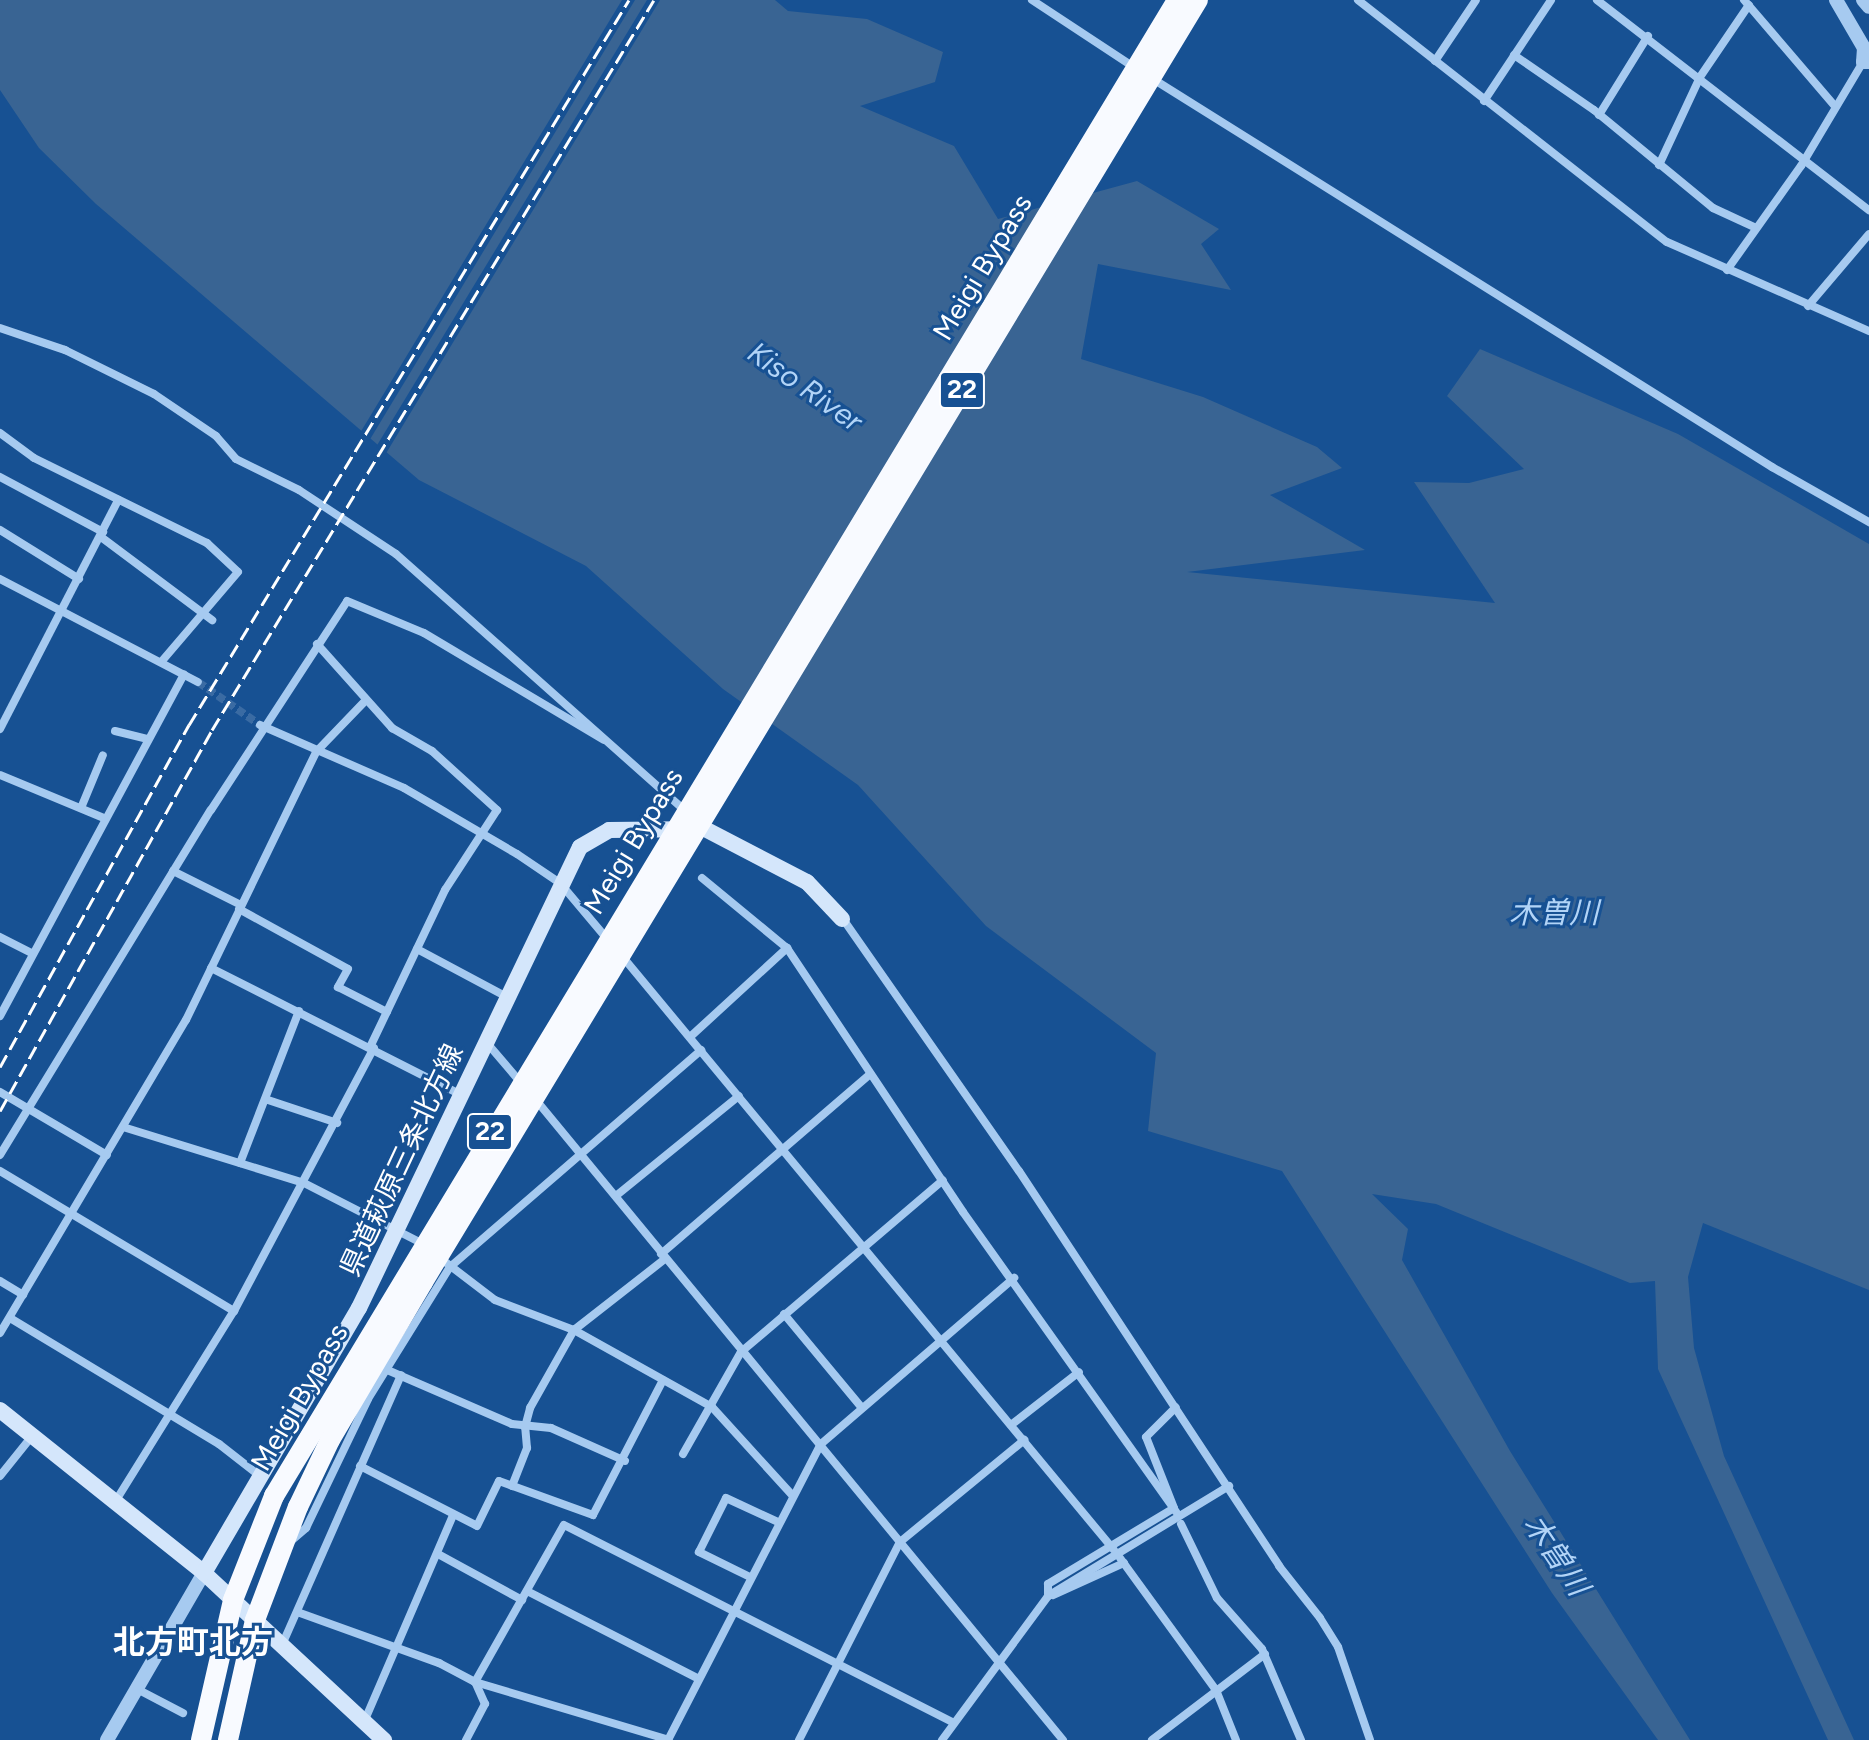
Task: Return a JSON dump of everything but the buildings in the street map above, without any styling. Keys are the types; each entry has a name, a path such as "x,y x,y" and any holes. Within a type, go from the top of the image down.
{"highway":[{"name":"Meigi Bypass","path":"200,1735 233,1600 274,1496 1177,0"},
{"name":"Meigi Bypass","path":"230,1739 255,1620 298,1507 330,1440 1198,0"}],"main road":[{"name":"県道萩原三条北方線","path":"204,1573 400,1229 560,883 580,847 603,832 705,829 807,882 842,919"},
{"path":"0,1410 204,1573 384,1740"}],"street":[{"path":"1032,0 1772,467 1869,522"},
{"path":"1358,0 1667,242 1869,331"},
{"path":"1435,61 1476,0"},
{"path":"1484,101 1551,0"},
{"path":"1597,0 1648,36 1869,210"},
{"path":"1727,270 1754,227 1805,159 1834,105 1866,62 1864,48 1836,0"},
{"path":"1863,0 1869,7"},
{"path":"1659,165 1700,77 1746,3 1834,105"},
{"path":"1599,115 1648,36"},
{"path":"1514,55 1599,115 1713,208 1754,227"},
{"path":"1808,306 1869,234"},
{"path":"0,328 65,350 154,394 216,436 236,459 355,526 471,618 705,829"},
{"path":"0,433 34,458 207,543 238,572 161,662"},
{"path":"0,477 102,534 212,620"},
{"path":"0,729 118,500"},
{"path":"0,530 79,579"},
{"path":"0,579 198,682"},
{"path":"0,1155 263,727 347,601 424,633 604,740"},
{"path":"115,1502 234,1311 337,1123 417,949 479,835 497,810 432,751 392,728 317,644"},
{"path":"0,1016 184,674"},
{"path":"0,1333 107,1155 211,968 316,752 366,700"},
{"path":"263,727 404,788 560,883 1111,1547"},
{"path":"115,731 147,739"},
{"path":"81,808 103,755"},
{"path":"0,775 104,818"},
{"path":"173,871 348,969 338,987 387,1012"},
{"path":"702,878 787,948 943,1180 1175,1510"},
{"path":"842,919 1338,1647 1370,1740"},
{"path":"0,937 33,954"},
{"path":"690,1037 787,948"},
{"path":"417,949 507,997"},
{"path":"211,968 462,1095"},
{"path":"240,1163 268,1100 299,1011"},
{"path":"486,1042 617,1195 663,1257 821,1444 1063,1740"},
{"path":"281,1549 306,1528 385,1369 450,1267 579,1150 701,1050"},
{"path":"512,1486 527,1448 525,1427 574,1330 663,1257 870,1074"},
{"path":"0,1092 107,1155"},
{"path":"617,1195 739,1096"},
{"path":"268,1100 337,1123"},
{"path":"123,1127 304,1183 400,1229 495,1300 574,1330 712,1407 792,1495"},
{"path":"0,1171 234,1311"},
{"path":"683,1454 741,1352 943,1180"},
{"path":"300,1613 396,1648 475,1682 668,1740 821,1444 1014,1278"},
{"path":"0,1281 23,1295"},
{"path":"784,1314 862,1408"},
{"path":"10,1318 170,1413 261,1477"},
{"path":"385,1369 525,1427 551,1428 625,1461"},
{"path":"1011,1425 1079,1372"},
{"path":"282,1646 300,1613 401,1375"},
{"path":"360,1466 477,1526 499,1481 593,1515 625,1461 663,1380"},
{"path":"1175,1510 1146,1437 1176,1407"},
{"path":"0,1476 32,1436"},
{"path":"799,1740 900,1542 1024,1440"},
{"path":"942,1740 998,1659 1048,1596 1229,1486"},
{"path":"750,1577 699,1552 726,1498 778,1522"},
{"path":"475,1682 575,1508"},
{"path":"1048,1596 1048,1584 1175,1510"},
{"path":"364,1722 453,1515"},
{"path":"1181,1524 1217,1598 1265,1654 1301,1740"},
{"path":"564,1525 954,1723"},
{"path":"438,1554 522,1600"},
{"path":"1048,1596 1122,1560 1216,1690 1236,1740"},
{"path":"107,1740 204,1573"},
{"path":"527,1591 699,1679"},
{"path":"1152,1740 1265,1654"},
{"path":"466,1740 485,1704 475,1682"},
{"path":"137,1689 183,1713"}],"water":[{"name":"木曽川","path":"0,0 775,0 788,11 867,19 943,52 935,82 860,106 954,146 998,219 1137,181 1219,229 1201,244 1231,290 1098,264 1081,359 1203,397 1317,447 1342,468 1270,495 1365,550 1187,572 1495,603 1414,482 1469,483 1524,469 1447,396 1480,349 1678,434 1869,544 1869,1290 1703,1223 1688,1277 1694,1348 1724,1456 1854,1740 1828,1740 1658,1369 1655,1281 1630,1283 1436,1204 1372,1194 1408,1229 1402,1260 1510,1451 1690,1740 1658,1740 1552,1593 1282,1171 1148,1131 1156,1053 986,926 858,785 723,689 586,566 419,480 96,204 39,148 0,90"}],"pier":[{"path":"622,0 635,0 369,441 360,433"},
{"path":"647,0 660,0 385,455 376,447"}],"tunnel":[{"path":"198,682 260,725"}],"railway":[{"path":"0,1067 189,725 629,0"},
{"path":"0,1111 212,730 654,0"}],"district":[{"name":"北方町北方","path":"193,1642"}],"water label":[{"name":"Kiso River","path":"805,387"}]}
